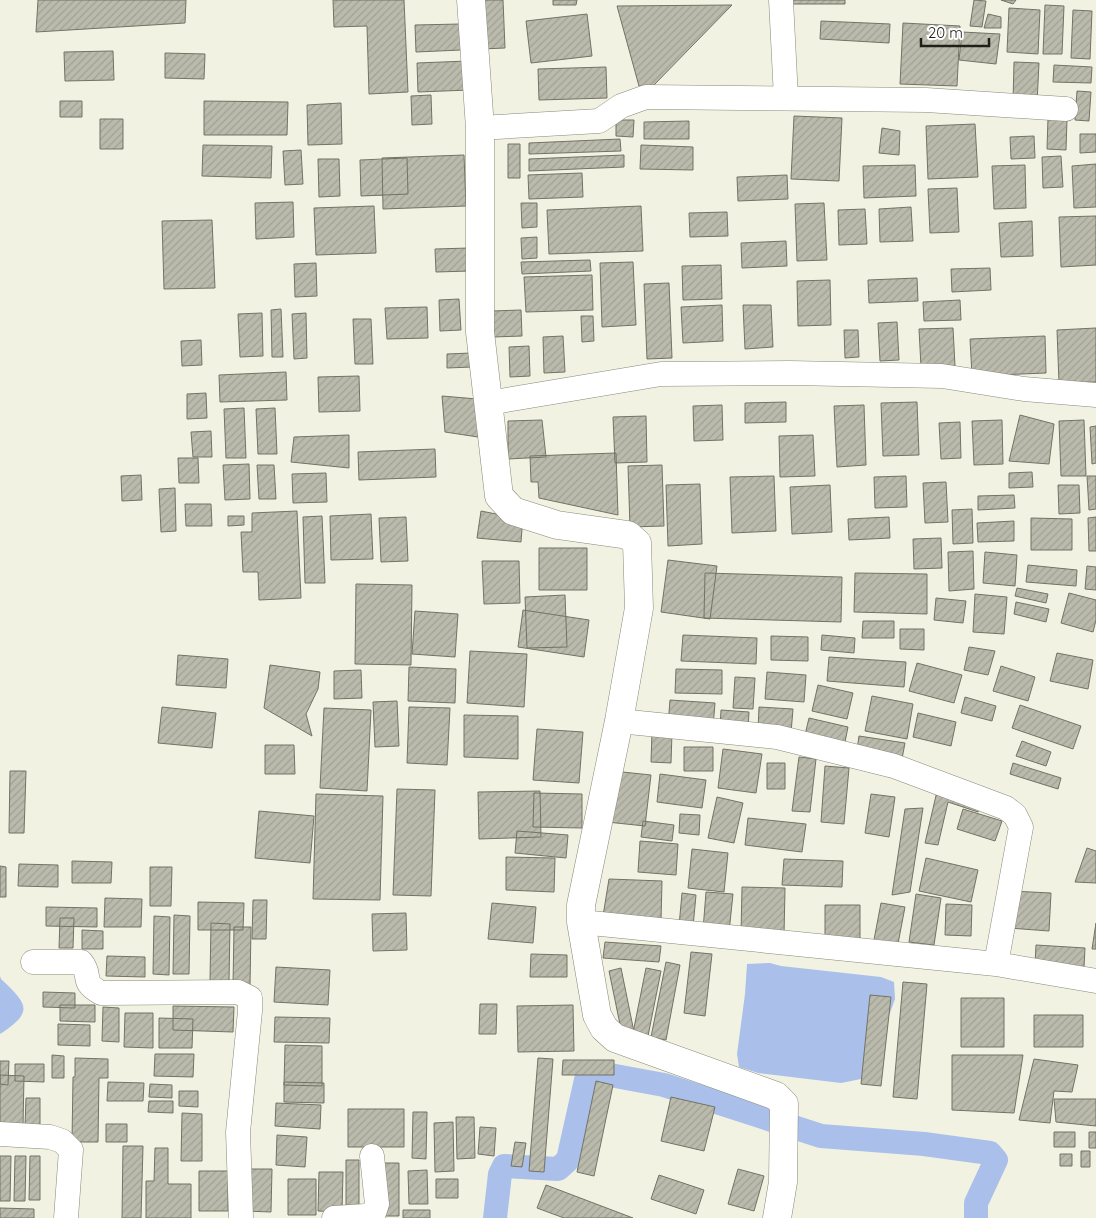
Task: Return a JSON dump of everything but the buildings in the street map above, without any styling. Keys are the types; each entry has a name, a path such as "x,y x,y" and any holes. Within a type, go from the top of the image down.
{"street":[{"path":"471,0 480,128 480,332 499,496 513,511 557,525 628,535 637,543 639,608 619,721 581,905 581,922 597,1015 604,1028 615,1038 776,1096 784,1104 783,1182 776,1218"},
{"path":"781,0 786,98"},
{"path":"480,128 599,121 621,106 646,97 926,100 1066,109"},
{"path":"488,403 652,375 671,374 790,373 942,376 1024,389 1096,395"},
{"path":"619,721 777,737 894,766 1006,808 1015,815 1020,826 996,964"},
{"path":"581,922 996,964 1096,981"},
{"path":"33,962 81,962 86,968 86,981 93,989 101,993 238,992 250,998 238,1132 241,1218"},
{"path":"0,1134 50,1137 62,1141 71,1150 66,1218"},
{"path":"334,1218 365,1216 374,1213 376,1204 372,1156"}],"water":[{"path":"770,963 781,966 881,977 894,982 895,999 868,1073 861,1079 841,1083 758,1073 739,1067 737,1054 747,964"},
{"path":"0,976 21,1001 23,1013 19,1019 0,1034"}],"waterway":[{"path":"495,1218 500,1174 504,1166 558,1169 568,1160 586,1080 599,1073 664,1085 821,1136 924,1144 990,1153 996,1160 976,1203 976,1218"}]}
